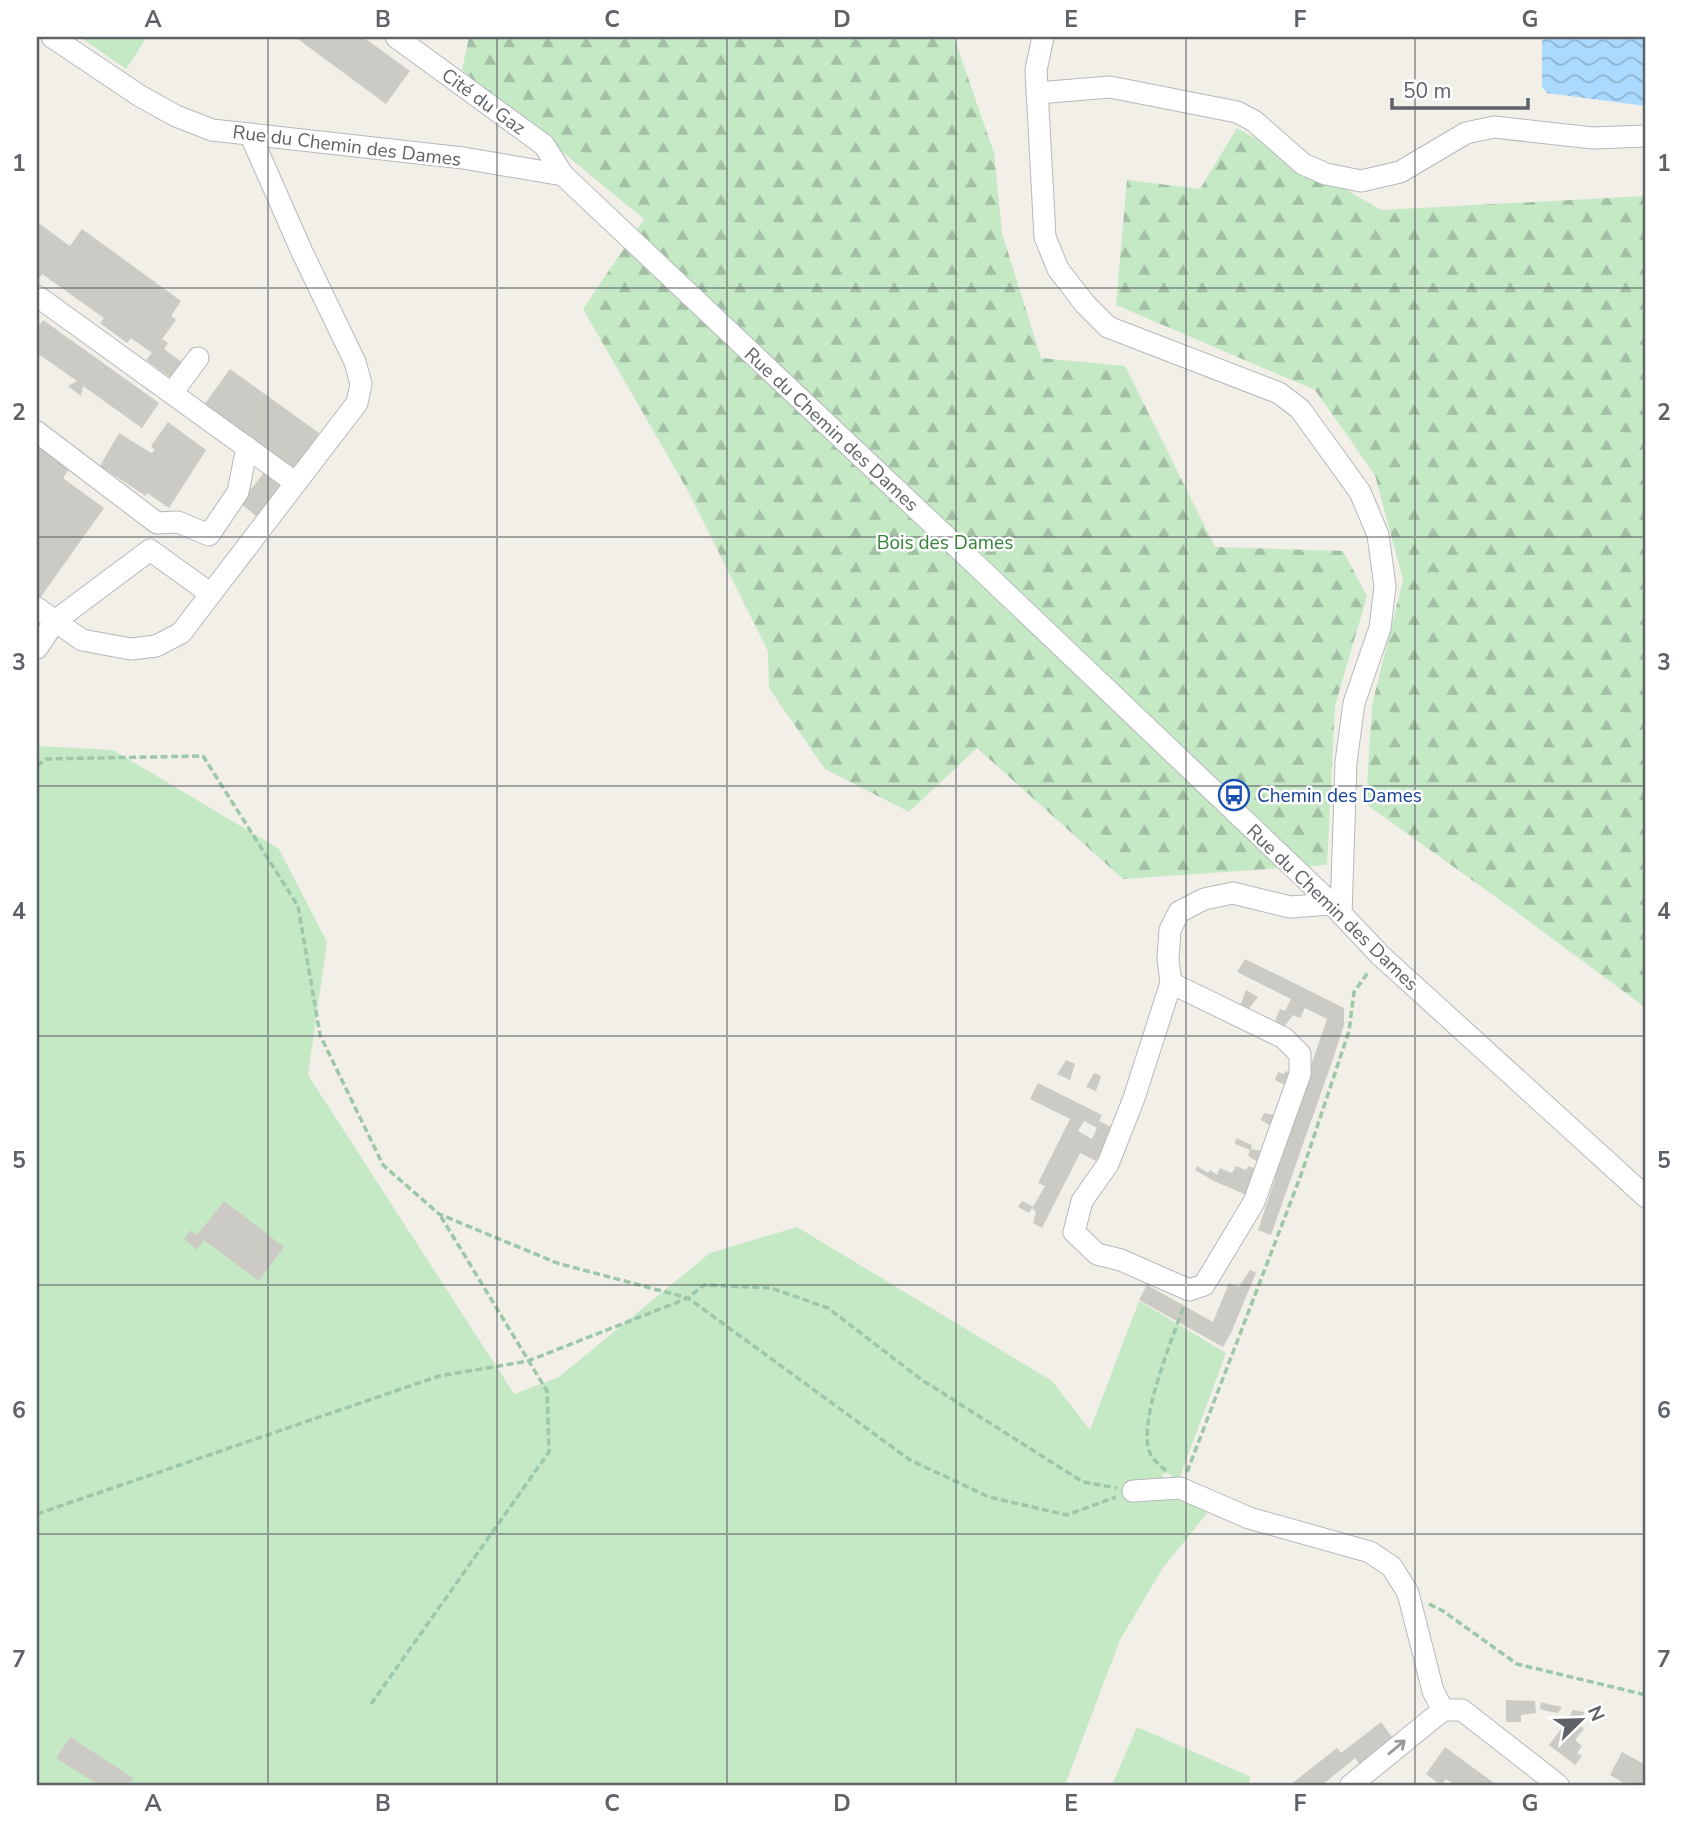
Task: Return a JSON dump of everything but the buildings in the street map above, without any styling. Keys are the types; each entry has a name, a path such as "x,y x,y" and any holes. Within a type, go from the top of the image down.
{"street":[{"name":"Rue du Chemin des Dames","path":"52,37 140,96 176,116 212,130 463,158 563,175 992,579 1337,909 1380,955 1646,1197"},
{"name":"Cité du Gaz","path":"396,37 544,145 563,175"},
{"path":"1043,37 1035,70 1045,237 1058,269 1085,304 1108,327 1279,393 1300,409 1360,492 1378,535 1385,586 1380,628 1354,703 1346,762 1337,909 1290,907 1233,893 1204,898 1179,912 1170,930 1168,959 1171,983 1134,1098 1108,1164 1082,1201 1074,1232 1097,1254 1121,1260 1189,1290 1204,1285 1254,1202 1300,1074 1300,1054 1284,1038 1171,983"},
{"path":"1037,93 1110,88 1237,112 1254,121 1303,164 1326,174 1361,181 1400,172 1466,133 1494,127 1593,138 1646,135"},
{"path":"37,608 82,640 131,649 156,646 181,633 357,403 360,384 355,362 302,252 250,134"},
{"path":"37,296 296,483"},
{"path":"172,393 198,358"},
{"path":"37,432 157,523 178,522 209,535 238,492 247,447"},
{"path":"37,648 55,621 150,550 211,594"},
{"path":"1133,1491 1180,1488 1250,1518 1370,1552 1392,1567 1408,1594 1433,1691 1443,1710"},
{"path":"1352,1785 1443,1710 1462,1710 1558,1785"}],"path":[{"path":"37,766 46,759 203,756 298,906 320,1035 383,1165 439,1214 547,1391 549,1452 371,1704"},
{"path":"1189,1290 1149,1413 1146,1435 1150,1455 1180,1488 1301,1175 1349,1031 1354,992 1380,955"},
{"path":"439,1214 557,1263 688,1298 910,1460 989,1497 1067,1515 1133,1491"},
{"path":"37,1514 439,1376 528,1361 688,1298 704,1285 771,1288 828,1308 922,1380 1083,1482 1133,1491"},
{"path":"1408,1594 1443,1611 1517,1664 1646,1695"}],"green space":[{"path":"80,37 147,37 126,69"},
{"name":"Bois des Dames","path":"469,37 954,37 994,153 1002,233 1041,358 1125,366 1215,547 1343,551 1367,596 1335,706 1327,865 1123,879 977,748 909,812 825,769 769,688 768,651 688,491 583,309 644,219 462,70"},
{"path":"1237,128 1381,210 1646,196 1646,1008 1366,804 1372,705 1403,580 1375,475 1315,390 1116,305 1127,180 1200,189"},
{"path":"37,746 113,750 279,849 327,942 308,1075 514,1394 559,1377 710,1253 797,1227 1052,1381 1090,1430 1139,1301 1226,1353 1178,1482 1168,1473 1161,1475 1180,1488 1216,1502 1162,1569 1120,1640 1065,1785 37,1785"},
{"path":"1137,1727 1251,1777 1248,1785 1112,1785"}],"water":[{"path":"1546,37 1646,37 1646,106 1547,93 1542,86 1542,41"}],"place":[{"name":"Chemin des Dames","path":"1234,795"}]}
